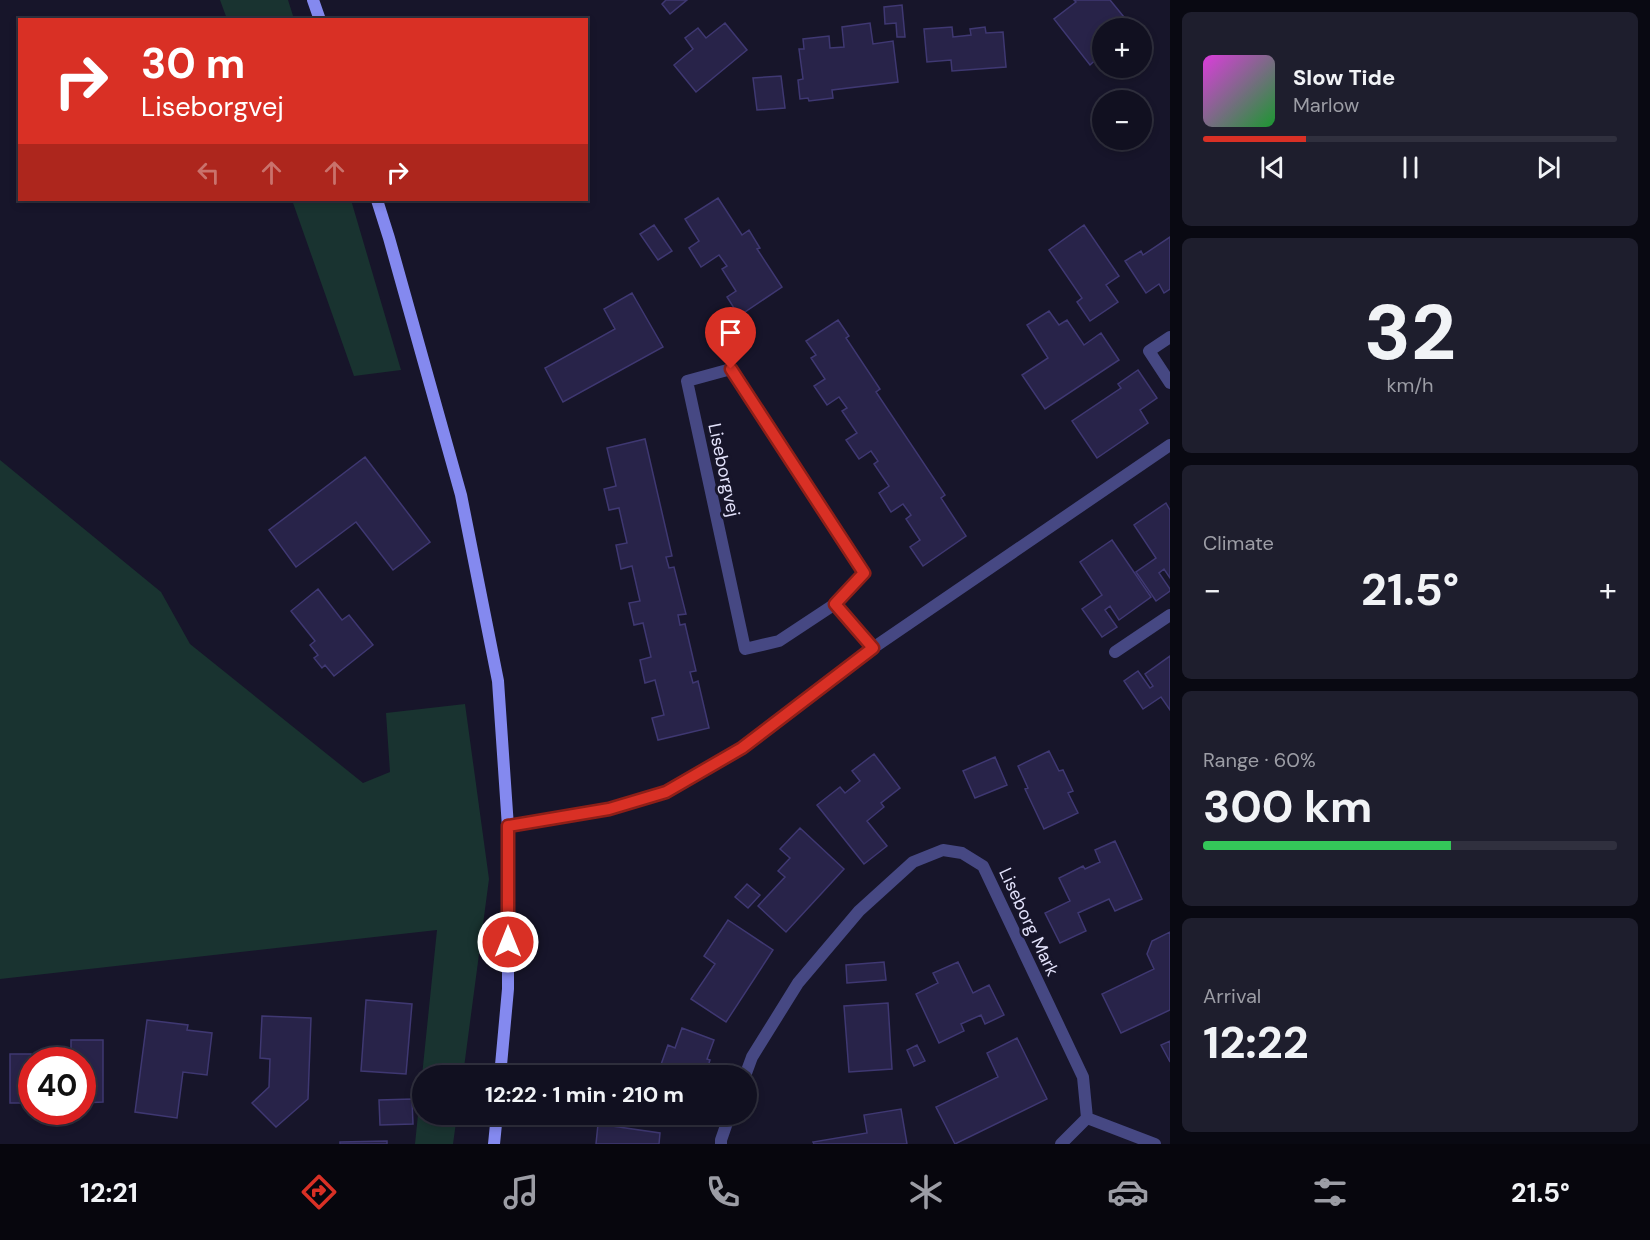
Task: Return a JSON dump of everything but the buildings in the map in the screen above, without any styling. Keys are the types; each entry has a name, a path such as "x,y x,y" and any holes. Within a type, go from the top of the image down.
{"street":[{"path":"314,0 319,18"},
{"path":"377,201 461,495 498,681 508,826 508,988 501,1065"},
{"path":"1170,337 1149,351 1170,383"},
{"name":"Liseborgvej","path":"731,369 864,573 835,604 779,641 745,650 687,381 731,369"},
{"path":"508,826 609,809 666,792 742,748 873,648 1170,445"},
{"path":"835,604 873,648"},
{"path":"1115,652 1170,615"},
{"name":"Liseborg Mark","path":"749,1065 798,983 859,911 913,862 943,850 962,853 983,866 1083,1077 1087,1118"},
{"path":"1060,1144 1087,1118 1155,1144"},
{"path":"494,1144 496,1125"},
{"path":"721,1144 726,1125"}],"green space":[{"path":"220,0 288,0 294,18 227,18"},
{"path":"292,201 351,201 401,370 354,376"},
{"path":"0,460 161,592 190,644 363,783 390,772 386,713 465,704 489,879 464,1065 423,1065 437,930 0,979"},
{"path":"417,1125 456,1125 453,1144 415,1144"}],"route":[{"path":"508,942 508,826 609,809 666,792 742,748 873,648 835,604 864,573 731,369"}]}
